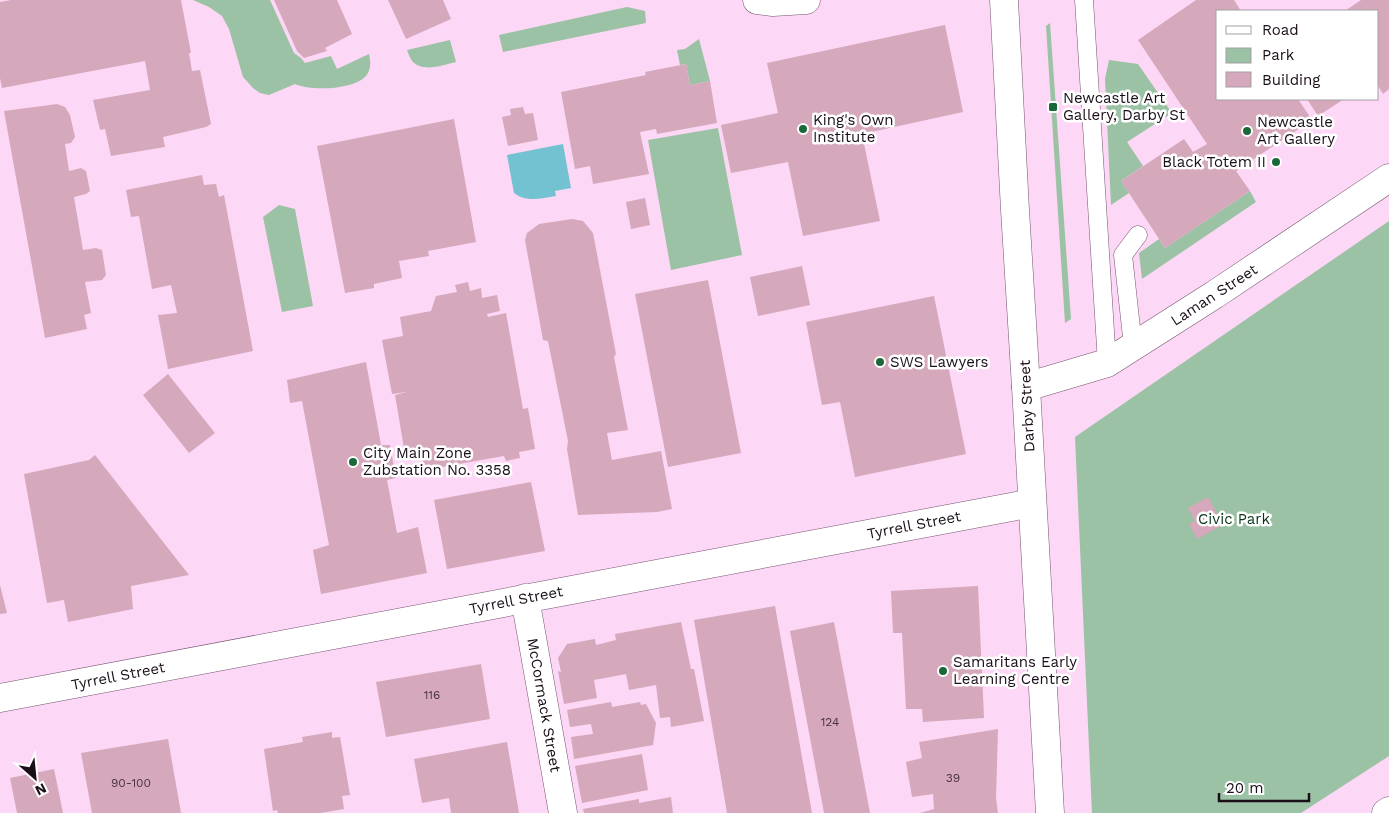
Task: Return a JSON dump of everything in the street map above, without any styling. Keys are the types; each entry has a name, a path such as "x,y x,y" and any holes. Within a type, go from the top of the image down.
{"street":[{"path":"757,0 773,2 806,0"},
{"name":"Darby Street","path":"1004,0 1050,813"},
{"name":"Laman Street","path":"1026,387 1107,363 1214,295 1389,178"},
{"name":"Tyrrell Street","path":"0,698 1032,504"},
{"name":"McCormack Street","path":"525,598 563,813"},
{"path":"1049,784 1063,813"}],"lane":[{"path":"1084,0 1107,363"},
{"path":"1133,346 1123,255 1138,235"}],"green space":[{"path":"193,0 270,0 294,53 305,63 331,56 337,69 369,54 368,72 359,81 341,87 310,88 295,84 269,95 260,93 243,77 229,29 222,16 209,7"},
{"path":"627,7 645,11 646,23 503,52 499,35"},
{"path":"1050,23 1071,319 1065,323 1046,26"},
{"path":"699,39 710,81 690,85 686,64 680,65 677,50 685,49"},
{"path":"450,40 456,62 445,65 422,67 412,61 407,50"},
{"path":"1109,60 1138,64 1172,113 1127,142 1143,166 1121,181 1129,193 1111,205 1105,79"},
{"path":"718,128 742,255 671,270 648,140"},
{"path":"1250,191 1256,202 1142,279 1139,253 1159,239 1165,248"},
{"path":"279,205 295,209 313,306 282,312 263,217"},
{"name":"Civic Park","path":"1389,221 1389,756 1301,813 1092,813 1075,437"}],"water":[{"path":"563,144 571,188 555,191 556,196 540,199 524,198 514,193 507,155"}],"building":[{"path":"11,0 181,0 191,53 189,53 192,71 200,70 211,124 206,127 163,137 165,147 111,156 105,129 100,130 93,100 150,90 145,61 2,88 0,78 0,2"},
{"path":"274,0 337,0 352,34 325,48 327,51 304,58 297,51"},
{"path":"388,0 443,0 451,19 406,39"},
{"name":"Newcastle Art Gallery","path":"1196,0 1234,0 1240,10 1216,10 1216,100 1299,100 1312,120 1236,171 1250,191 1165,248 1121,181 1184,139 1193,152 1207,144 1138,40"},
{"path":"1361,0 1389,0 1389,89 1383,94 1379,88 1379,10 1346,10"},
{"name":"King's Own Institute","path":"945,25 963,112 862,134 880,221 803,236 788,162 731,173 721,125 778,113 767,63"},
{"path":"686,64 690,85 710,81 717,123 657,134 656,129 640,132 649,174 593,184 590,166 575,169 561,92 646,75 645,72"},
{"path":"1308,100 1342,100 1318,116"},
{"path":"57,104 65,107 70,115 75,137 71,143 65,144 69,171 81,168 86,171 90,191 74,197 83,250 96,248 102,250 106,275 102,280 85,282 91,313 84,315 87,329 45,338 4,111"},
{"path":"523,107 525,114 533,113 538,140 508,146 502,117 511,115 510,109"},
{"path":"454,119 476,242 428,251 429,256 399,261 402,278 374,284 374,288 345,293 317,146"},
{"path":"202,175 204,185 216,184 219,197 224,195 253,351 168,369 158,315 177,313 171,285 152,289 139,216 131,217 126,190"},
{"path":"645,198 650,225 631,229 626,202"},
{"path":"572,219 583,221 593,233 616,354 614,357 628,430 607,433 612,460 661,451 672,509 657,512 578,515 567,449 568,441 548,341 543,340 525,240 527,233 539,224"},
{"path":"802,266 810,305 758,316 750,277"},
{"path":"708,280 741,453 668,467 635,294"},
{"path":"468,282 470,291 481,288 482,298 497,295 500,311 487,314 488,317 506,313 523,409 528,408 535,449 519,452 520,458 506,461 504,456 425,470 422,457 406,460 395,395 407,392 392,394 382,340 403,336 400,317 431,311 436,296 457,292 455,285"},
{"name":"SWS Lawyers","path":"934,296 966,454 855,477 840,402 822,405 806,322"},
{"name":"City Main Zone Zubstation No. 3358","path":"366,362 381,445 390,445 396,478 387,480 397,533 418,527 427,573 321,594 313,550 329,545 302,401 290,403 287,380"},
{"path":"168,374 215,433 189,453 143,395"},
{"path":"95,455 189,575 131,586 133,609 68,622 64,600 47,603 24,474 89,460"},
{"path":"531,482 545,551 447,569 434,500"},
{"path":"1208,497 1223,525 1197,539 1189,524 1195,521 1188,508"},
{"path":"0,585 7,613 0,614"},
{"name":"Samaritans Early Learning Centre","path":"978,586 984,718 923,722 922,709 906,709 902,633 893,633 891,591"},
{"path":"775,606 812,813 727,813 694,620"},
{"path":"681,622 691,669 694,669 704,721 671,727 670,717 660,718 656,685 629,690 626,674 594,680 597,698 564,704 558,671 561,672 558,658 567,644 595,639 596,645 616,640 615,634"},
{"path":"834,622 870,813 824,813 790,631"},
{"path":"481,664 490,719 386,737 376,682"},
{"path":"611,702 612,707 640,702 641,705 646,704 656,723 653,745 574,759 571,737 593,734 591,724 570,727 567,710"},
{"path":"998,729 996,798 998,813 920,813 934,809 933,794 912,797 906,762 922,758 919,742"},
{"path":"332,732 332,738 340,737 350,795 342,796 344,809 321,813 278,813 277,810 273,811 264,749 303,742 302,737"},
{"path":"168,739 181,813 92,813 81,753"},
{"path":"507,742 519,813 451,813 449,798 422,803 414,759"},
{"path":"642,754 648,790 582,803 575,766"},
{"path":"54,769 63,813 17,813 10,778"},
{"path":"671,797 673,813 584,813 583,809 639,799 639,803"}],"place":[{"name":"Newcastle Art Gallery, Darby St","path":"1053,107"},
{"name":"King's Own Institute","path":"803,129"},
{"name":"Newcastle Art Gallery","path":"1247,131"},
{"name":"Black Totem II","path":"1276,162"},
{"name":"SWS Lawyers","path":"880,362"},
{"name":"City Main Zone Zubstation No. 3358","path":"353,462"},
{"name":"Samaritans Early Learning Centre","path":"943,671"}]}
